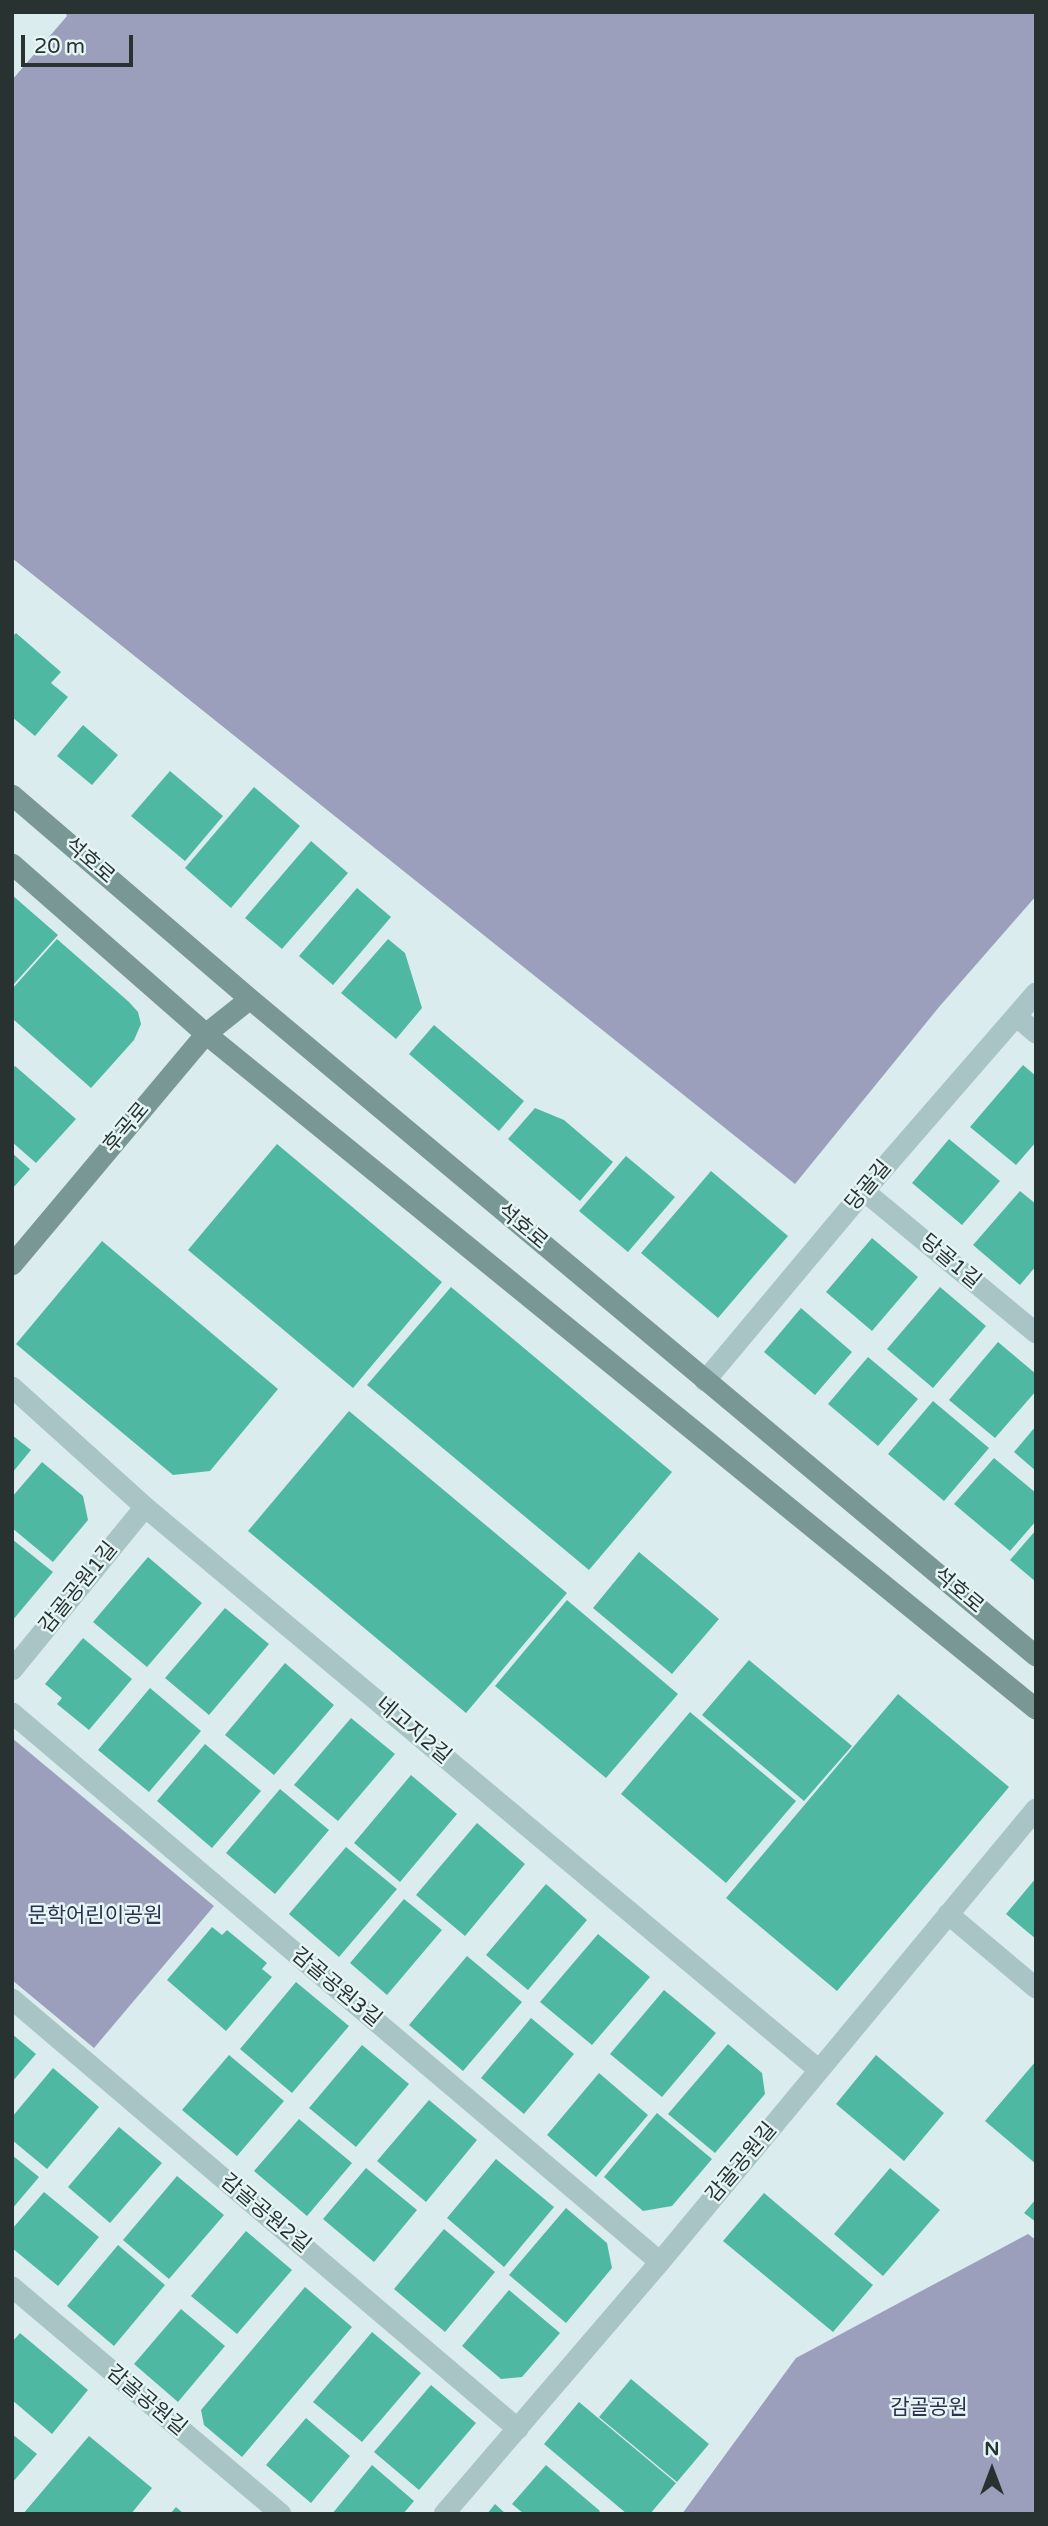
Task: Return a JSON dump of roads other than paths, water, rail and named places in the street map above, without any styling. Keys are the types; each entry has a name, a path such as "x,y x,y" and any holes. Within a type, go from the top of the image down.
{"main road":[{"name":"석호로","path":"12,795 250,999 1036,1656"},
{"name":"석호로","path":"12,864 206,1034 1036,1709"},
{"name":"후곡로","path":"12,1265 206,1034 250,999"}],"street":[{"name":"당골길","path":"705,1381 864,1191 1036,993"},
{"path":"1016,1016 1036,1033"},
{"name":"당골1길","path":"864,1191 1036,1333"},
{"name":"네고지2길","path":"12,1387 145,1507 819,2070"},
{"name":"감골공원1길","path":"12,1670 145,1507"},
{"name":"감골공원3길","path":"12,1713 660,2262"},
{"name":"감골공원길","path":"444,2514 660,2262 1036,1809"},
{"path":"948,1913 1036,1988"},
{"name":"감골공원2길","path":"12,1998 518,2429"},
{"name":"감골공원길","path":"12,2287 281,2514"}],"park label":[{"name":"문학어린이공원","path":"95,1916"},
{"name":"감골공원","path":"929,2408"}]}
